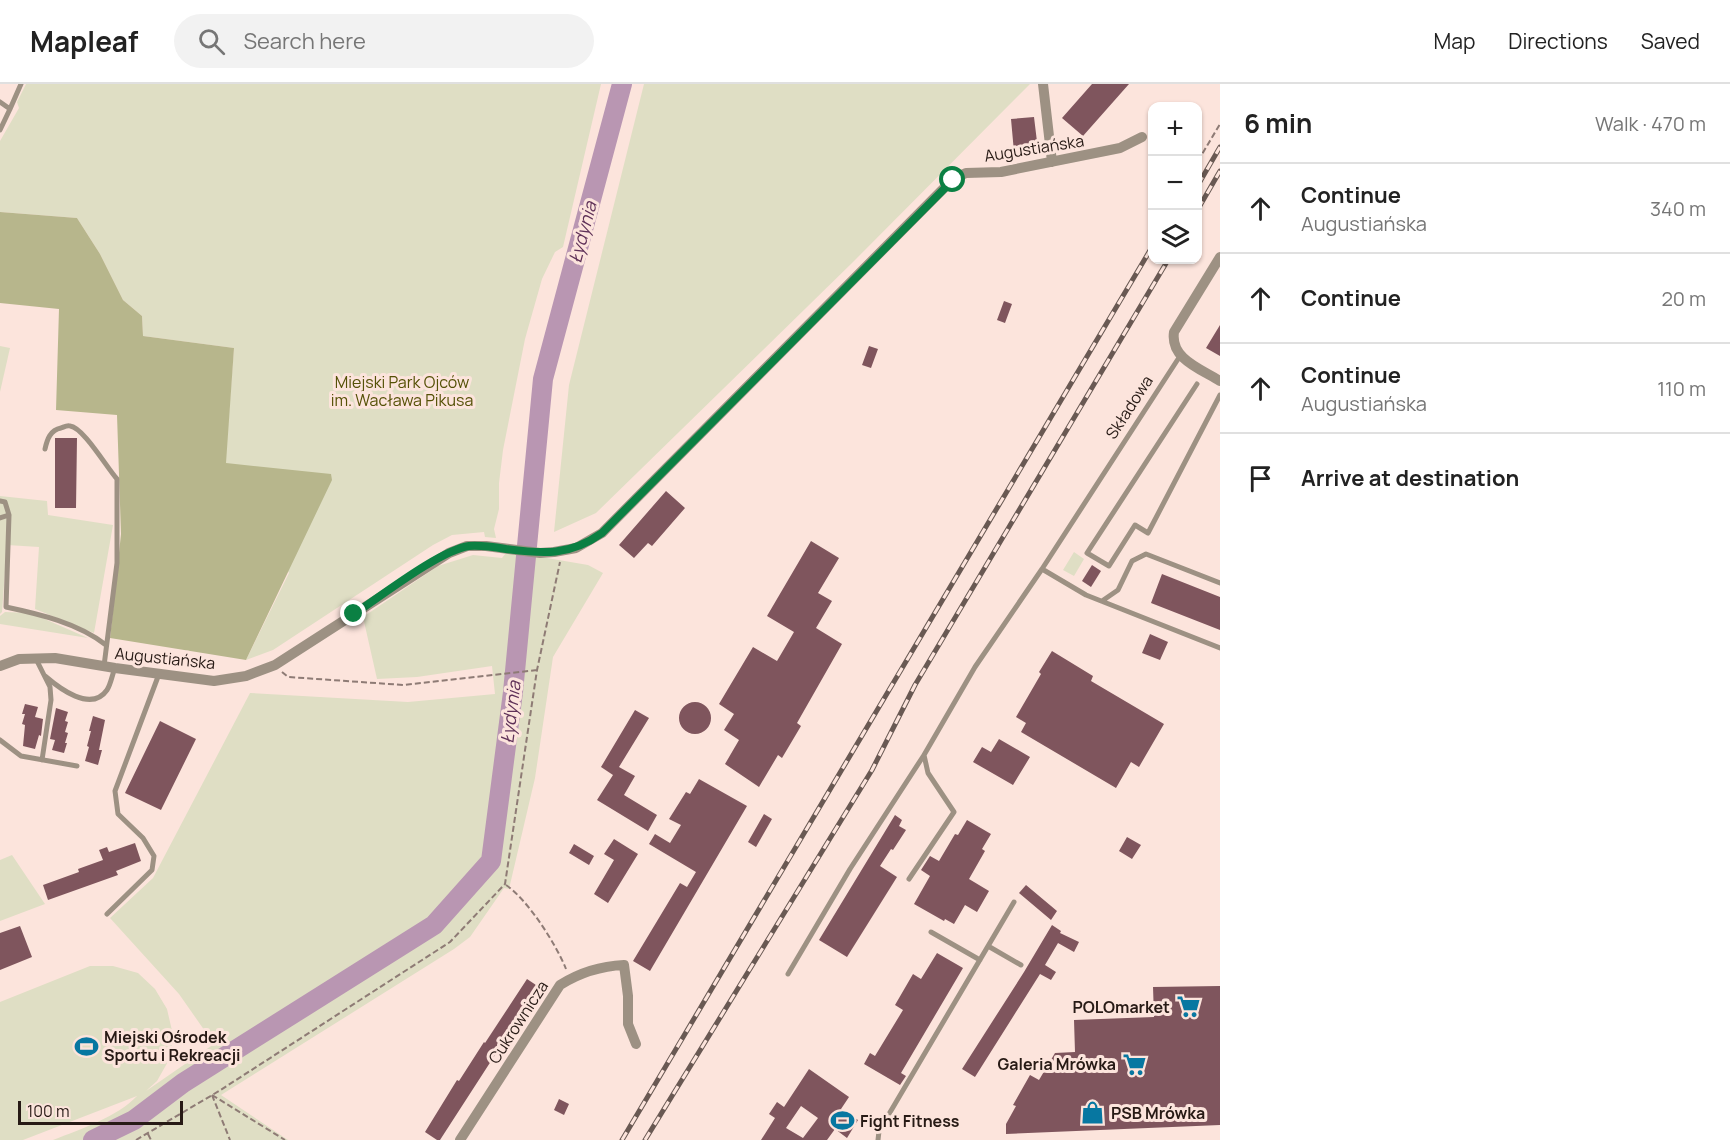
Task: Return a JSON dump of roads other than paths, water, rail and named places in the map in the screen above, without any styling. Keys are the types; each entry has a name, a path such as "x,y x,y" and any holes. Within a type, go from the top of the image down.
{"street":[{"path":"1043,84 1052,162"},
{"name":"Augustiańska","path":"0,666 18,659 55,658 214,681 246,676 275,665 449,553 467,546 540,552 576,548 602,533 953,180 966,173 1001,172 1120,148 1142,137"},
{"path":"1220,257 1174,332 1173,346 1180,356 1220,381"},
{"name":"Cukrownicza","path":"460,1140 560,985 573,977 606,966 624,965 628,996 628,1024 636,1044"}],"lane":[{"path":"0,130 21,84"},
{"path":"0,102 10,109"},
{"name":"Składowa","path":"788,974 850,869 924,755 975,667 1042,569 1180,356"},
{"path":"1197,384 1088,553 1109,566 1135,525 1148,533 1220,395"},
{"path":"44,675 59,688 72,695 89,699 100,697 105,693 109,667 106,645 117,563 117,479 79,430 70,426 56,429 47,439 45,449"},
{"path":"0,501 5,502 9,515 6,607 34,613 88,633 106,645"},
{"path":"0,518 9,515"},
{"path":"1102,601 1118,590 1132,561 1146,554 1220,583"},
{"path":"1042,569 1086,595 1220,648"},
{"path":"36,658 50,687 51,700 42,760"},
{"path":"107,914 152,870 154,856 143,838 118,814 115,791 159,674"},
{"path":"0,740 21,756 77,766"},
{"path":"909,879 954,812 928,773 924,755"},
{"path":"878,1140 879,1131 1014,902"},
{"path":"931,932 980,960"},
{"path":"988,946 1022,965"}],"waterway":[{"name":"Łydynia","path":"93,1140 134,1120 183,1083 434,925 491,861 513,692 543,379 622,84"}],"railway":[{"path":"1202,178 1220,147"},
{"path":"1202,202 1220,171"},
{"path":"622,1140 1148,254"},
{"path":"645,1140 872,770 915,685 1166,264"}],"place":[{"name":"POLOmarket","path":"1188,1007"},
{"name":"Miejski Ośrodek Sportu i Rekreacji","path":"86,1046"},
{"name":"Galeria Mrówka","path":"1134,1064"},
{"name":"PSB Mrówka","path":"1093,1113"},
{"name":"Fight Fitness","path":"842,1121"}],"park label":[{"name":"Miejski Park Ojców im. Wacława Pikusa","path":"402,391"}]}
